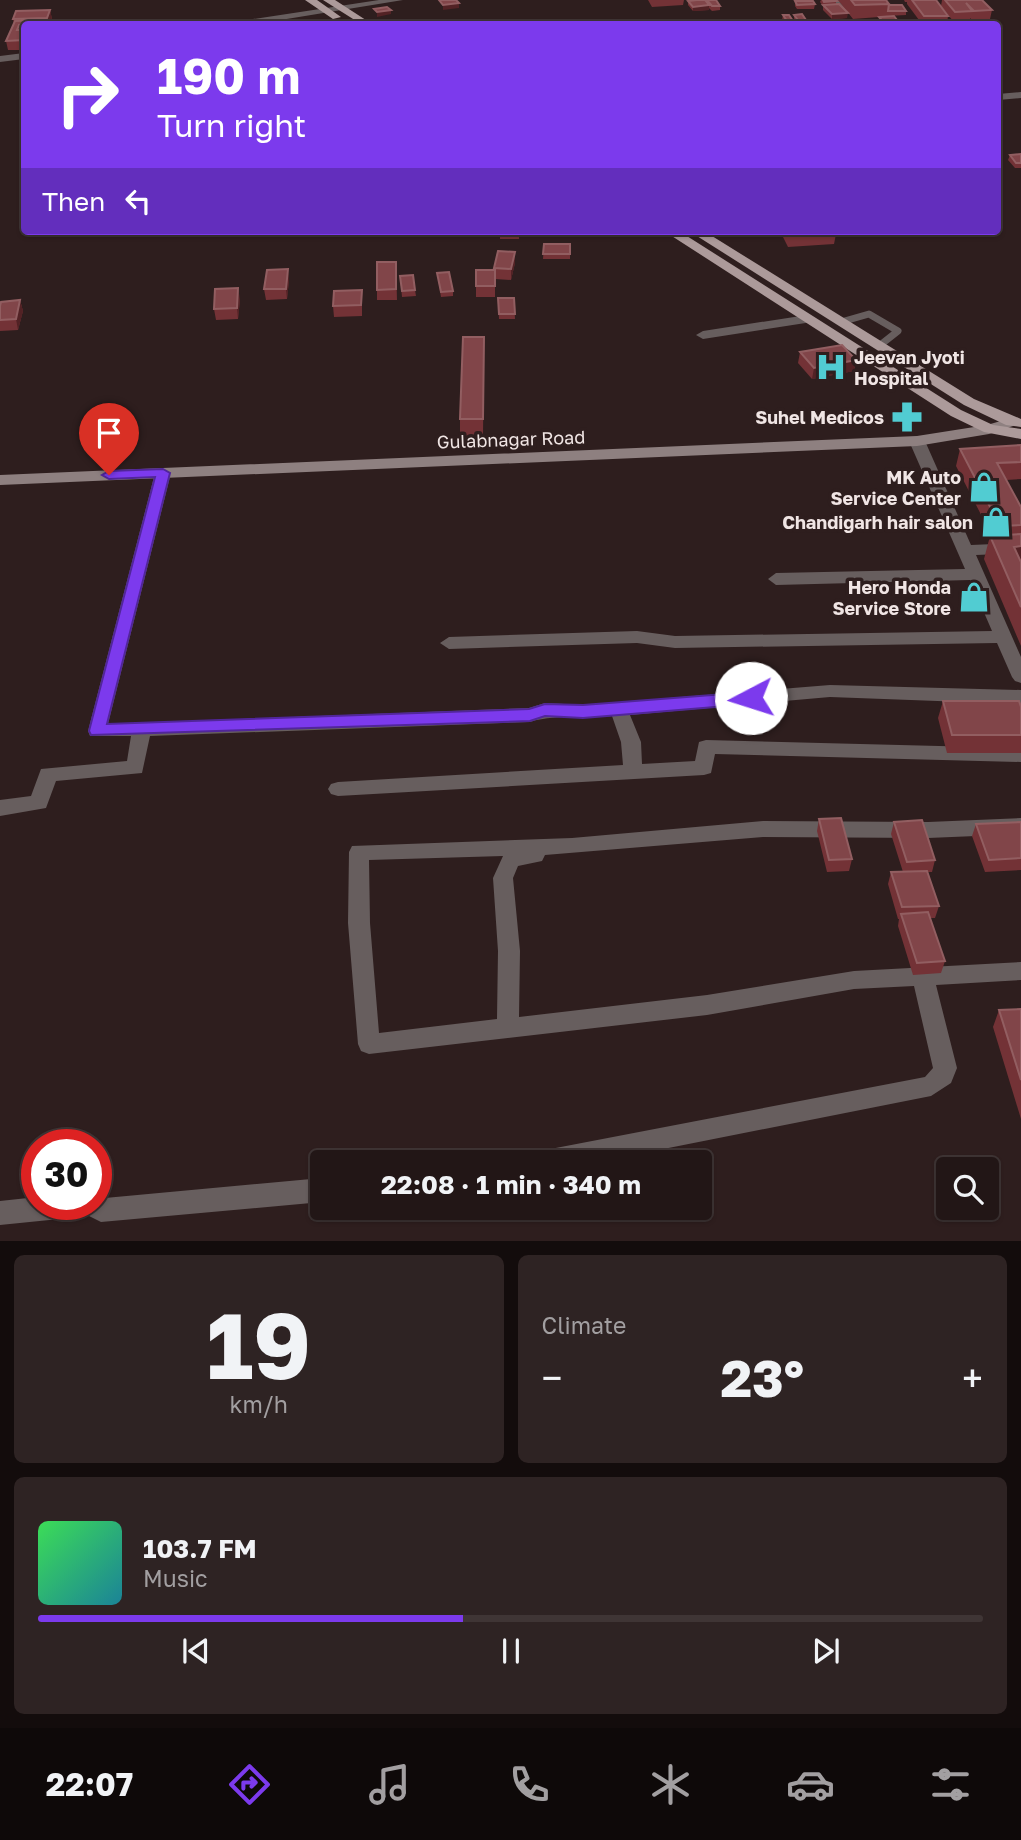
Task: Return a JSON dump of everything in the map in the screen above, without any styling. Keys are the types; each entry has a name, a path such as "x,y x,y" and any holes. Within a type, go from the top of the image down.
{"main road":[{"path":"310,0 342,8 362,21"},
{"path":"327,5 345,21"},
{"path":"676,235 956,413 989,429"},
{"path":"701,235 969,402 1018,423"},
{"name":"Gulabnagar Road","path":"0,480 917,441 1018,423"}],"street":[{"path":"342,8 398,0"},
{"path":"836,0 844,9"},
{"path":"254,21 327,5"},
{"path":"0,59 21,56"},
{"path":"1001,97 1021,95"},
{"path":"703,335 807,319"},
{"path":"917,441 1021,677"},
{"path":"163,473 97,731 530,715 545,710 583,712 830,691 1021,697"},
{"path":"966,550 1021,548"},
{"path":"776,579 976,574"},
{"path":"449,643 638,638 675,642 1002,637"},
{"path":"619,709 631,743 633,772"},
{"path":"0,808 39,803 48,774 135,768 142,729"},
{"path":"338,789 704,768 706,747 1021,755"},
{"path":"1021,826 928,830 729,830 572,846 359,852 359,923 369,1044 708,1005 854,980 1021,971"},
{"path":"508,1029 509,951 503,878 511,860 572,846"},
{"path":"602,1150 931,1086 943,1076 945,1068 923,976"},
{"path":"112,1209 310,1191"},
{"path":"0,1213 21,1211"}],"lane":[{"path":"841,322 869,314 898,331 879,346"}],"building":[{"path":"439,0 456,0 459,3 443,5"},
{"path":"705,0 709,5 693,7 688,1"},
{"path":"707,0 716,0 720,6 712,6"},
{"path":"851,0 886,0 889,4 855,5"},
{"path":"912,0 936,0 948,16 924,16"},
{"path":"945,0 982,0 992,10 974,11 966,3 972,11 955,12"},
{"path":"795,1 813,1 815,4 797,5"},
{"path":"839,4 848,13 832,14 823,5"},
{"path":"889,4 902,5 906,11 888,11"},
{"path":"387,7 391,10 377,12 374,9"},
{"path":"50,10 47,18 13,19 16,11"},
{"path":"802,14 806,20 798,20 794,15"},
{"path":"783,15 789,15 793,21 787,21"},
{"path":"894,16 898,21 882,21 879,17"},
{"path":"45,20 21,21 17,30 21,30 21,40 6,41 15,21"},
{"path":"1021,154 1021,163 1016,163 1010,155"},
{"path":"544,244 570,244 570,254 543,254"},
{"path":"498,251 515,252 511,269 494,268"},
{"path":"377,262 396,262 396,289 377,290"},
{"path":"288,269 286,289 264,289 267,270"},
{"path":"476,270 495,270 495,286 476,286"},
{"path":"449,272 453,291 441,292 437,273"},
{"path":"413,275 415,290 402,291 400,276"},
{"path":"238,288 237,308 214,309 215,289"},
{"path":"362,290 361,305 333,306 334,291"},
{"path":"498,298 514,298 515,314 499,314"},
{"path":"20,300 16,319 0,320 1,302"},
{"path":"463,337 484,337 483,419 460,419"},
{"path":"842,345 856,360 814,368 800,352"},
{"path":"1021,445 1021,462 997,463 1021,507 1021,525 1000,526 960,449"},
{"path":"1021,534 1021,546 1014,547 1021,562 1021,607 990,536"},
{"path":"943,701 1019,701 1021,735 952,735"},
{"path":"841,818 852,859 829,860 819,819"},
{"path":"922,820 935,860 907,862 894,822"},
{"path":"1021,822 1021,858 989,860 976,824"},
{"path":"927,871 939,906 902,907 891,872"},
{"path":"928,912 945,961 917,963 901,914"},
{"path":"1021,1009 1021,1080 999,1010"}],"place":[{"name":"Jeevan Jyoti Hospital","path":"831,367"},
{"name":"Suhel Medicos","path":"907,417"},
{"name":"MK Auto Service Center","path":"984,487"},
{"name":"Chandigarh hair salon","path":"996,522"},
{"name":"Hero Honda Service Store","path":"974,597"}],"route":[{"path":"109,475 163,473 97,731 530,715 545,710 583,712 751,698"}]}
